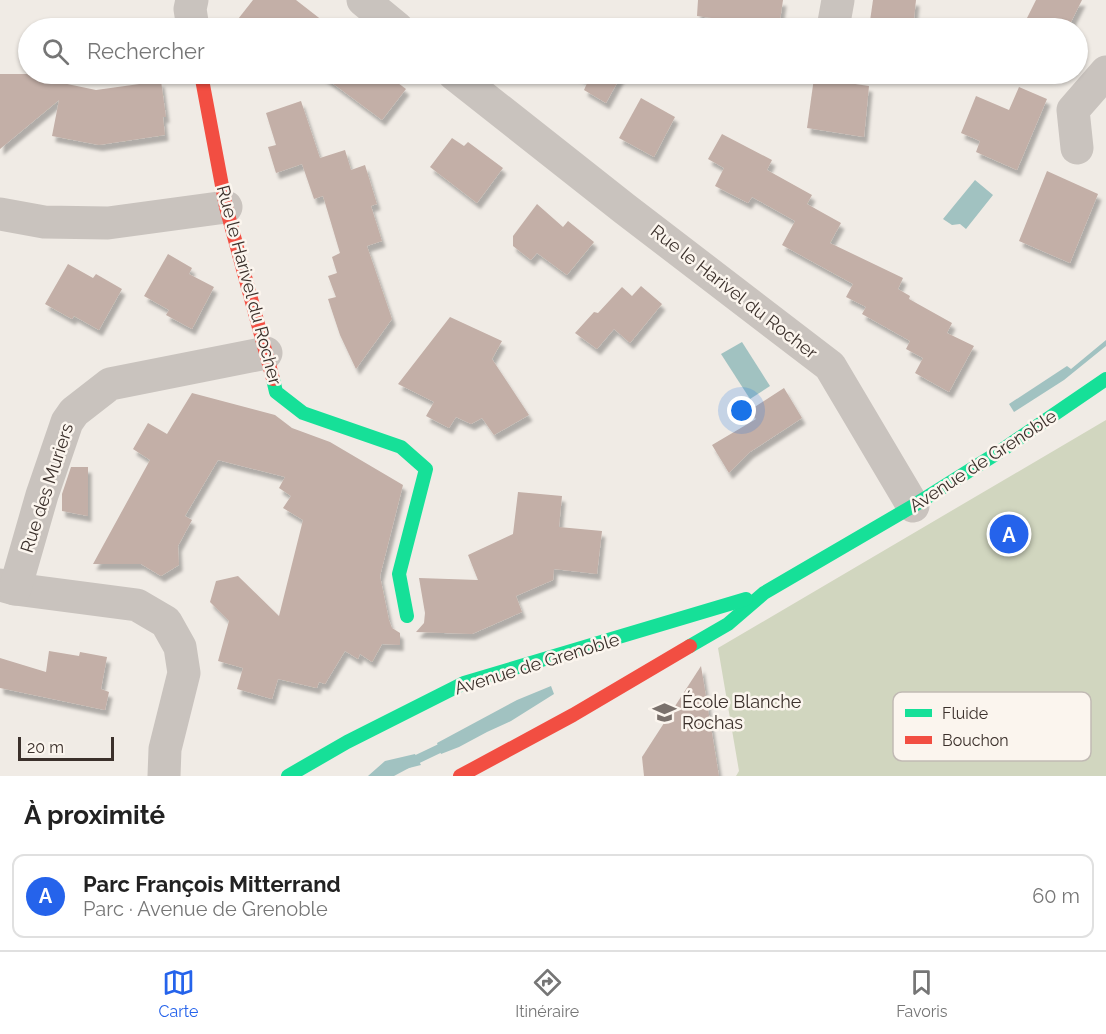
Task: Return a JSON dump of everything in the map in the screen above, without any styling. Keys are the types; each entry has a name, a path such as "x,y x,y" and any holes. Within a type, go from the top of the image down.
{"street":[{"path":"191,18 192,0"},
{"path":"363,0 385,18"},
{"path":"835,18 838,0"},
{"path":"1077,148 1073,110 1106,72"},
{"name":"Rue le Harivel du Rocher","path":"203,84 226,207 276,392 303,413 401,447 426,469 399,574 408,616"},
{"name":"Rue le Harivel du Rocher","path":"467,84 830,366 914,506"},
{"path":"0,214 44,222 108,223 226,207"},
{"name":"Rue des Muriers","path":"164,776 165,749 184,673 180,647 166,622 137,605 7,587 67,422 74,412 110,384 266,353"},
{"name":"Avenue de Grenoble","path":"460,776 573,715 728,624 764,593 914,506 1042,424 1106,379"},
{"name":"Avenue de Grenoble","path":"288,776 347,742 464,683 764,593"}],"green space":[{"path":"1106,420 1106,776 736,776 739,771 718,648"}],"water":[{"path":"975,180 993,195 966,229 960,224 952,225 943,219"},
{"path":"1106,340 1106,346 1064,380 1014,412 1009,404 1067,366 1071,369"},
{"path":"742,342 770,386 750,399 721,354"},
{"path":"551,686 554,694 511,721 441,754 437,743 517,700"},
{"path":"415,754 421,765 394,776 368,776 385,761"}],"building":[{"path":"253,0 296,0 319,18 239,18"},
{"path":"698,0 783,0 780,18 697,16"},
{"path":"873,0 916,0 914,18 870,18"},
{"path":"1036,0 1082,0 1073,18 1027,18"},
{"path":"0,74 18,74 18,84 67,84 96,90 139,84 161,84 166,117 163,117 165,135 99,145 52,136 59,100 0,149"},
{"path":"333,84 399,84 406,89 382,120"},
{"path":"587,84 616,84 606,103 584,90"},
{"path":"813,84 869,86 864,137 807,128"},
{"path":"1019,87 1047,99 1017,170 976,152 980,141 961,133 976,96 1009,110"},
{"path":"641,98 675,117 654,157 619,138"},
{"path":"301,101 320,158 345,150 351,170 365,165 377,204 371,206 382,241 367,246 392,319 356,369 340,335 328,299 336,297 328,276 337,273 332,257 340,253 323,196 314,199 302,164 276,173 268,147 276,145 266,113"},
{"path":"722,134 772,160 767,170 812,195 807,204 841,223 830,243 903,278 898,289 910,296 909,299 952,323 947,333 974,346 949,392 915,373 923,358 906,349 910,341 862,314 866,307 846,297 853,284 782,245 795,221 752,197 748,203 715,186 724,168 708,159"},
{"path":"452,138 464,146 468,142 503,168 477,203 430,167"},
{"path":"1047,171 1098,194 1070,263 1019,241"},
{"path":"537,204 563,227 568,221 594,242 567,275 537,253 531,260 513,246 513,236"},
{"path":"168,254 192,268 189,274 214,287 192,329 166,315 169,310 144,296"},
{"path":"68,264 93,278 96,274 122,289 99,330 74,316 72,319 45,304"},
{"path":"641,286 662,304 630,343 614,329 597,349 575,333 622,287 632,296"},
{"path":"450,317 502,341 492,359 529,415 494,435 482,418 471,424 456,417 449,428 426,416 434,402 398,384"},
{"path":"784,388 802,418 750,452 729,473 712,445 756,419 750,410"},
{"path":"192,393 275,415 292,428 330,442 403,485 380,576 389,620 392,628 400,633 400,645 382,644 372,662 360,654 358,659 345,651 325,684 319,682 317,688 278,679 272,699 237,689 243,668 218,661 229,621 210,602 216,581 238,576 279,616 303,520 283,508 291,496 279,488 285,477 218,460 185,516 192,520 178,546 179,565 161,576 141,564 93,564 150,460 133,449 148,423 167,434"},
{"path":"71,467 88,467 88,516 62,511 62,494"},
{"path":"518,492 562,496 559,527 602,531 597,574 554,569 553,580 516,596 522,612 472,634 416,632 424,623 425,613 419,578 478,580 468,555 513,534"},
{"path":"49,651 79,656 80,652 107,657 101,689 109,692 105,710 0,688 0,658 46,672"},
{"path":"701,666 719,776 644,776 642,757"}],"waterway":[{"path":"407,764 449,744"}],"traffic: fast":[{"path":"273,379 276,392 303,413 401,447 426,469 399,574 407,616"},
{"path":"690,646 728,624 764,593 913,506 999,452 1106,379"},
{"path":"288,776 347,742 464,683 746,599"}],"traffic: jam":[{"path":"203,84 226,207 273,379"},
{"path":"460,776 573,715 690,646"}],"place":[{"name":"Parc François Mitterrand","path":"1009,534"},
{"name":"École Blanche Rochas","path":"664,712"}]}
